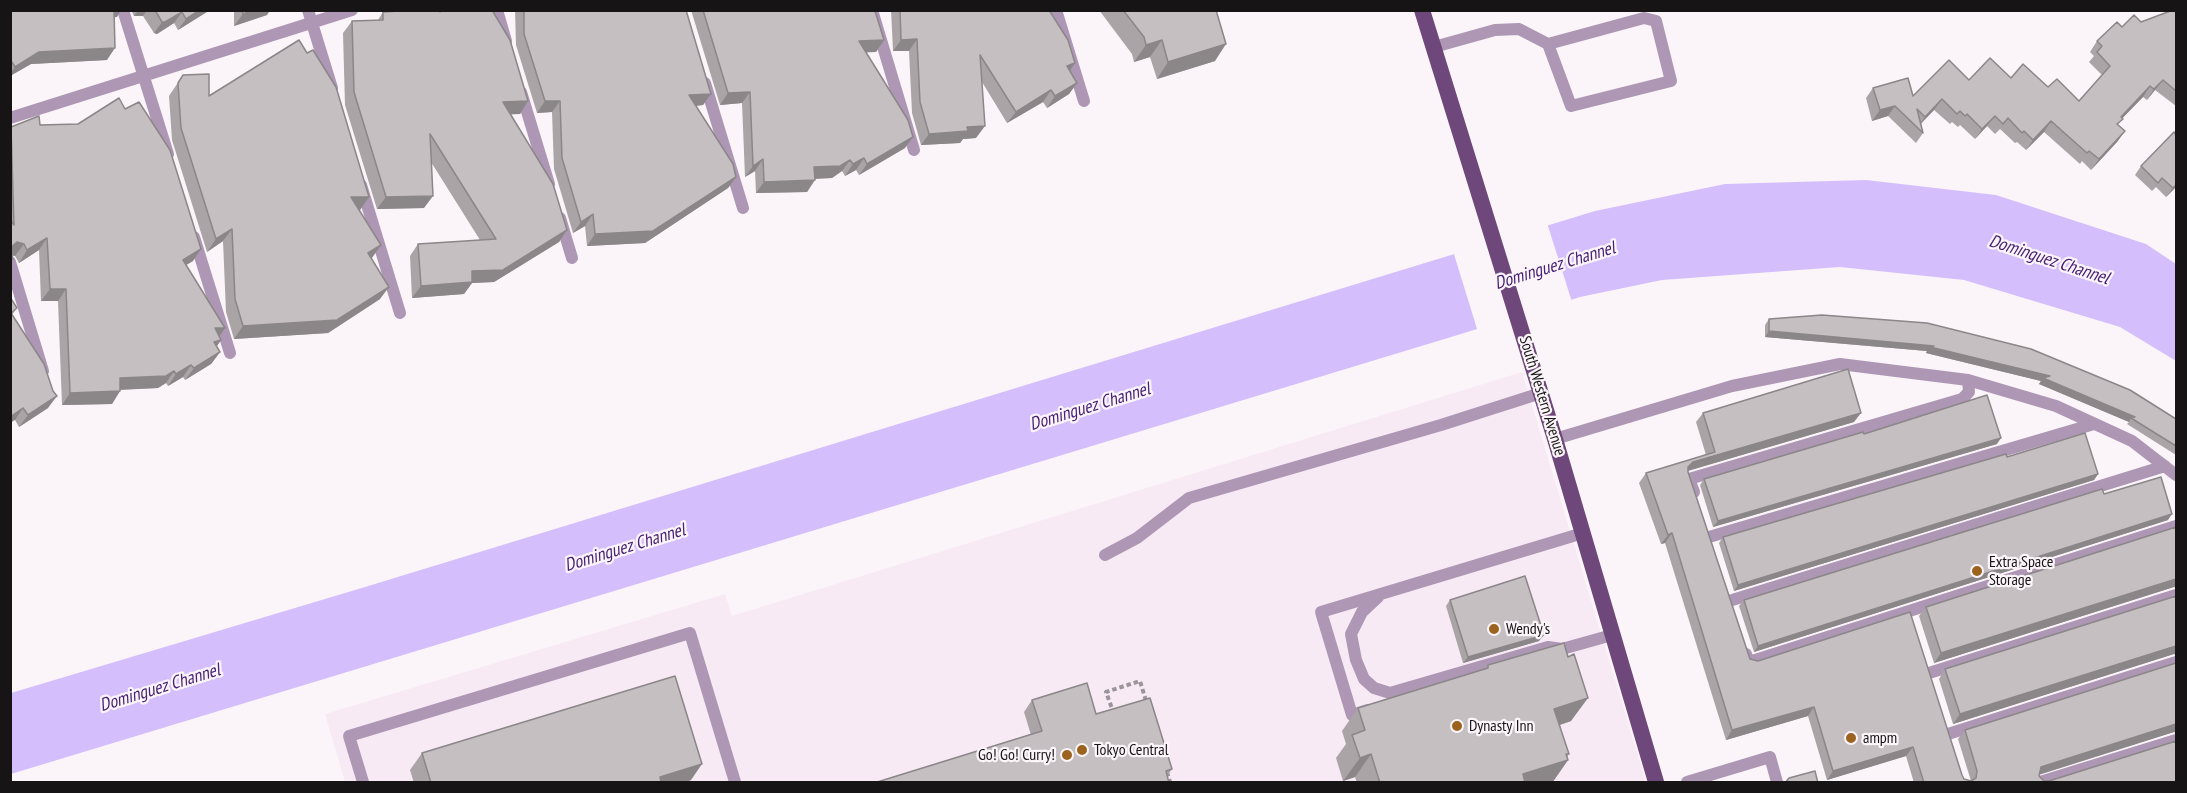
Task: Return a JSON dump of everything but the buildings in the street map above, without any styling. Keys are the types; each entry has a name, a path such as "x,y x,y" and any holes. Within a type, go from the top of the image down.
{"main road":[{"name":"South Western Avenue","path":"1422,10 1522,328 1656,783"}],"lane":[{"path":"123,10 171,164"},
{"path":"308,10 336,101"},
{"path":"10,117 352,10"},
{"path":"497,10 510,56"},
{"path":"872,10 914,150"},
{"path":"1056,10 1084,101"},
{"path":"1434,47 1495,30 1519,29 1548,44 1571,106 1671,81 1656,21 1644,18 1548,44"},
{"path":"700,65 743,208"},
{"path":"517,78 572,258"},
{"path":"356,168 400,313"},
{"path":"189,220 230,353"},
{"path":"10,262 46,379"},
{"path":"1555,439 1732,386 1840,364 1968,380 2056,406 2132,441 2176,475"},
{"path":"1699,508 1689,479 1962,399 1969,392 1968,380"},
{"path":"1105,555 1137,538 1189,498 1442,425 1541,393"},
{"path":"1709,538 2094,424"},
{"path":"1729,601 2165,466"},
{"path":"1742,642 1749,662 1910,617 2176,526"},
{"path":"1583,533 1321,612 1352,715 1550,657 1562,649 1612,634"},
{"path":"1382,594 1362,612 1351,634 1356,660 1364,679 1374,688 1390,693 1548,647 1562,649"},
{"path":"1929,673 2176,595"},
{"path":"363,783 349,736 690,633 735,783"},
{"path":"1948,734 2176,662"},
{"path":"2040,783 2176,740"},
{"path":"1687,783 1770,757 1777,783"}],"path":[{"path":"1115,717 1106,692 1140,681 1150,714"},
{"path":"1166,768 1170,783"}],"shaded area":[{"path":"1522,372 1646,782 345,782 325,714 725,594 732,616"}],"water":[{"name":"Dominguez Channel","path":"1866,180 1996,195 2146,244 2176,264 2176,361 2120,327 1964,280 1840,267 1662,280 1580,297 11,774 11,693 1595,211 1725,184"}],"pier":[{"path":"1547,223 1572,302 1478,332 1453,251"}],"place":[{"name":"Extra Space Storage","path":"1977,571"},
{"name":"Wendy's","path":"1494,629"},
{"name":"Dynasty Inn","path":"1457,726"},
{"name":"ampm","path":"1851,738"},
{"name":"Tokyo Central","path":"1082,750"},
{"name":"Go! Go! Curry!","path":"1067,755"}]}
